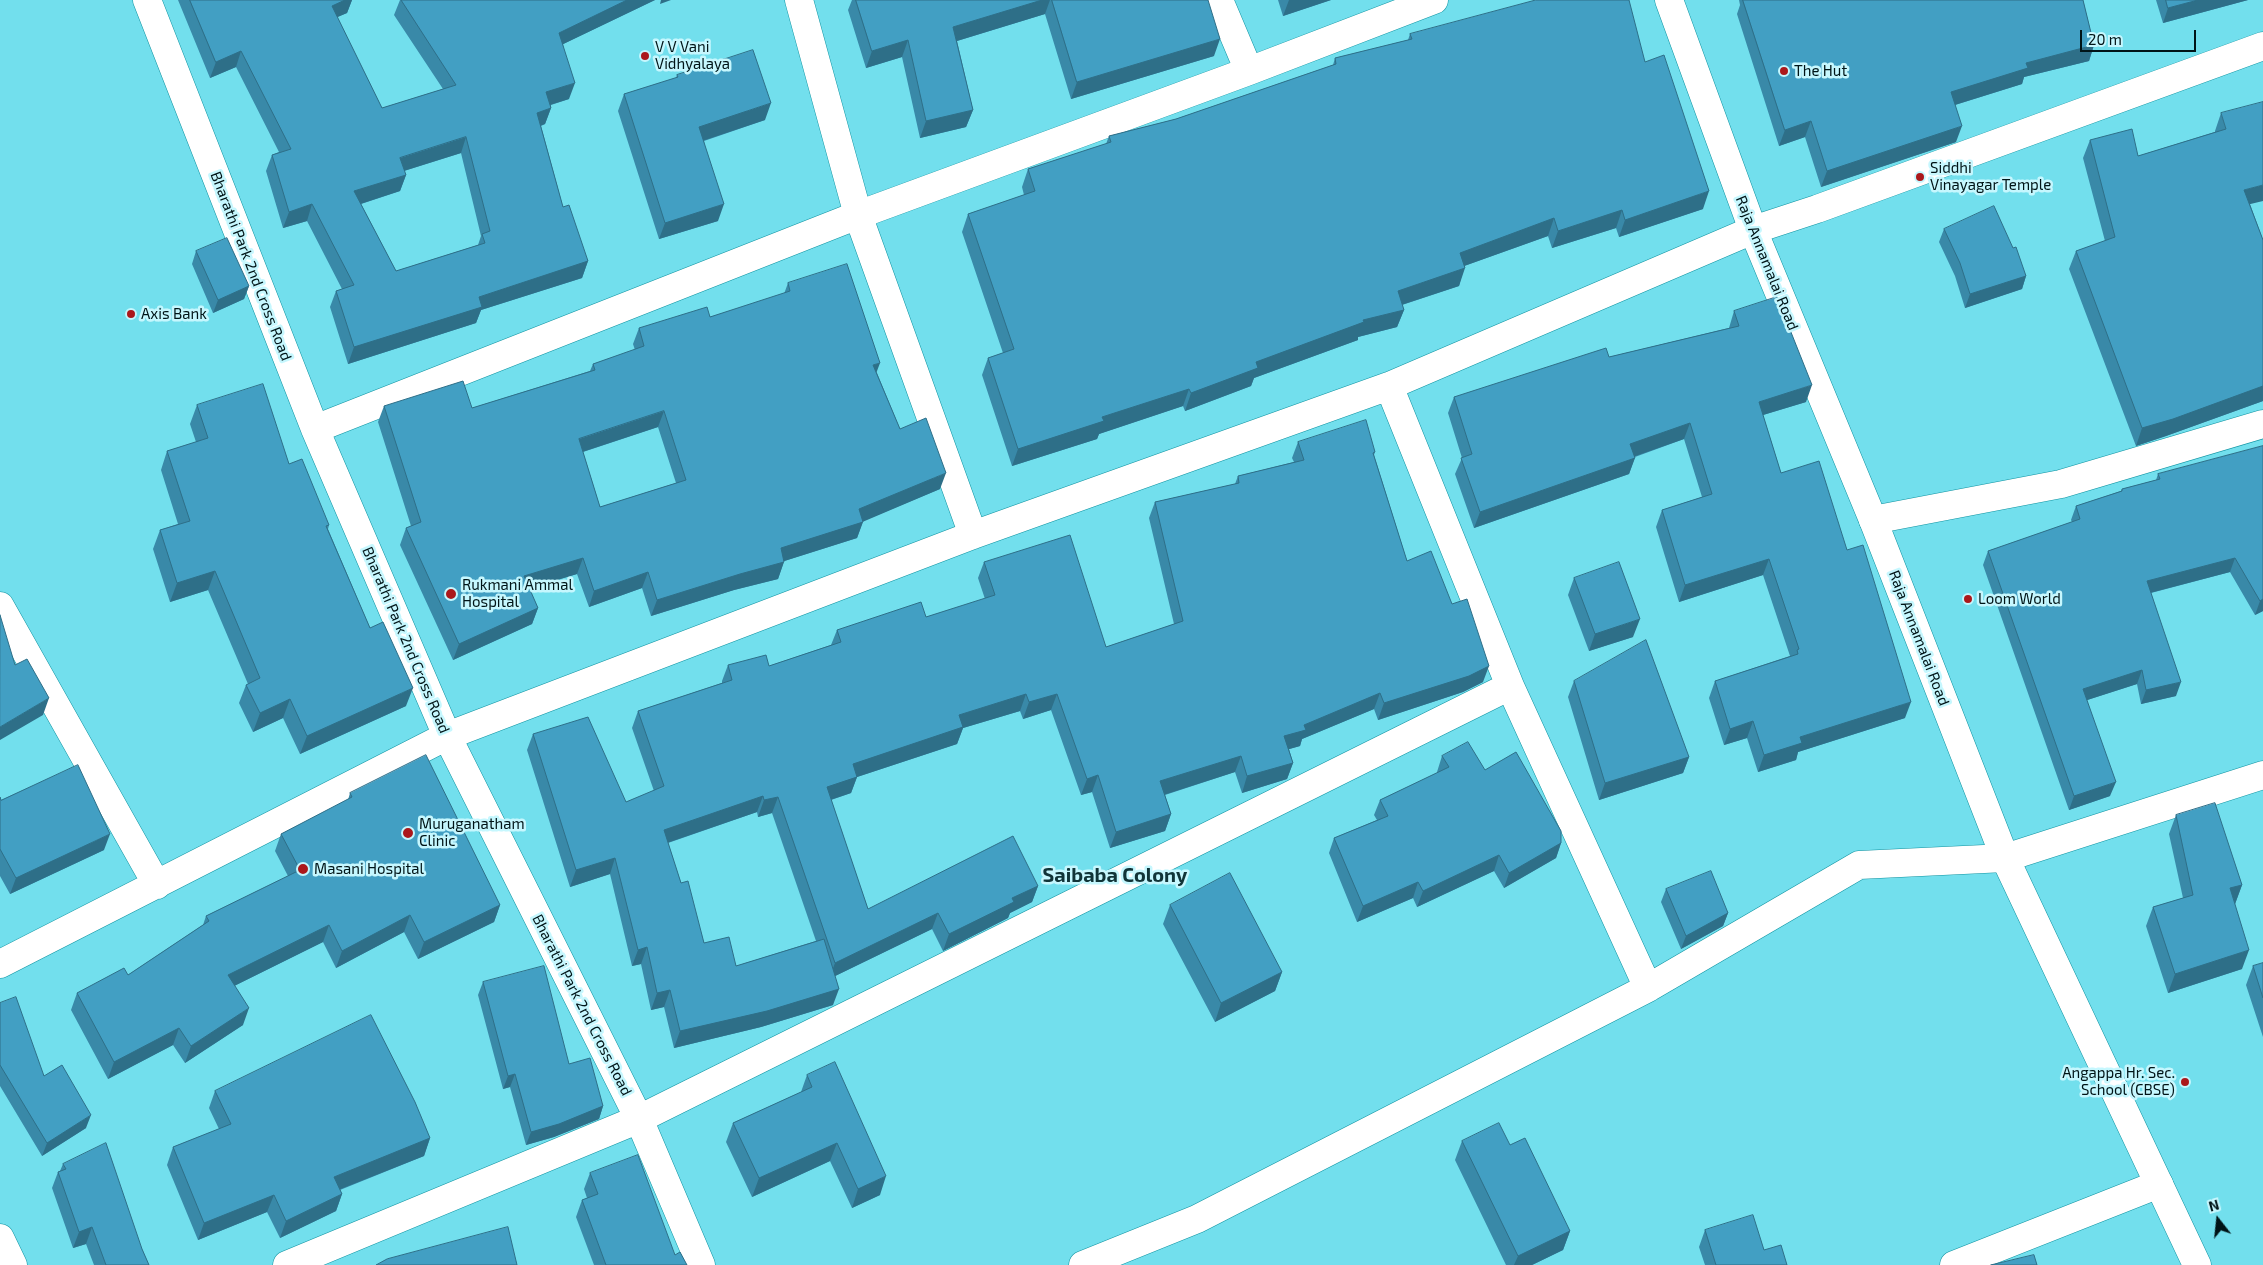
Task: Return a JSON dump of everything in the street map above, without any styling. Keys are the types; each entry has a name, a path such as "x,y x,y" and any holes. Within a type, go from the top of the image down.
{"street":[{"name":"Bharathi Park 2nd Cross Road","path":"147,0 315,429 447,736 639,1118 701,1265"},
{"path":"799,0 858,215 973,535"},
{"path":"1220,0 1249,71"},
{"path":"315,429 858,215 1249,71 1434,0"},
{"name":"Raja Annamalai Road","path":"1669,0 1753,230 1873,520 2005,858 2197,1265"},
{"path":"0,964 447,736 973,535 1389,386 1753,230 1817,209 2263,46"},
{"path":"1389,386 1510,686 1648,988"},
{"path":"1873,520 2061,484 2263,424"},
{"path":"0,606 157,885"},
{"path":"287,1265 639,1118 1510,686"},
{"path":"1083,1265 1197,1219 1648,988 1859,865 2005,858 2263,775"},
{"path":"1954,1265 2159,1184"},
{"path":"0,1238 13,1265"}],"building":[{"path":"190,0 345,0 332,6 382,108 456,85 401,0 627,0 559,33 575,83 546,92 551,108 537,113 563,207 569,205 588,261 479,297 482,307 354,347 336,291 354,285 312,204 289,212 272,155 291,149 241,51 216,62","holes":["466,137 490,231 482,234 485,243 396,271 354,191 406,175 400,158"]},
{"path":"856,0 1042,0 953,27 973,110 926,121 908,40 872,51"},
{"path":"1052,0 1208,0 1220,39 1077,82"},
{"path":"1536,0 1629,0 1645,62 1664,55 1709,191 1625,220 1622,210 1558,231 1554,218 1460,253 1465,268 1398,291 1404,310 1363,320 1364,322 1256,362 1258,368 1191,393 1189,389 1102,417 1104,421 1018,449 988,358 1014,349 968,214 1035,191 1028,169 1111,142 1109,136 1176,119 1336,64 1335,58 1412,39 1410,34"},
{"path":"1743,0 2083,0 2094,45 2026,63 2028,68 1951,92 1962,126 1827,171 1811,121 1785,130"},
{"path":"2166,0 2198,0 2168,8"},
{"path":"753,50 771,103 699,127 724,204 665,223 624,94"},
{"path":"2263,102 2263,185 2244,190 2263,240 2263,386 2173,419 2142,428 2076,251 2115,237 2090,140 2132,129 2138,156 2226,129 2221,113"},
{"path":"1994,206 2013,248 2016,247 2026,276 1970,294 1960,263 1944,229"},
{"path":"227,238 249,286 218,300 196,251"},
{"path":"847,264 880,363 873,365 900,429 926,418 946,473 859,509 863,522 781,548 784,562 657,600 648,572 594,591 583,558 524,576 538,608 459,644 406,528 421,522 384,406 463,381 472,408 595,370 593,364 644,346 639,328 707,307 710,317 790,291 788,283","holes":["664,411 686,480 600,507 579,439"]},
{"path":"1777,297 1812,385 1759,402 1781,473 1819,461 1847,550 1863,545 1911,702 1800,737 1802,743 1764,755 1753,721 1730,729 1715,681 1798,654 1797,650 1799,649 1769,559 1685,585 1662,510 1712,494 1690,423 1630,444 1635,458 1480,512 1461,458 1472,454 1454,397 1606,348 1609,357 1739,326 1734,311"},
{"path":"263,384 289,464 302,459 329,525 326,526 370,628 383,622 413,688 307,736 290,699 260,713 246,685 260,678 215,571 177,583 160,530 190,521 167,451 208,438 197,405"},
{"path":"1366,420 1375,452 1373,453 1407,561 1431,551 1452,604 1467,599 1489,666 1469,676 1384,703 1380,693 1304,725 1306,730 1284,736 1293,763 1247,776 1241,756 1160,781 1171,814 1116,832 1098,775 1087,779 1057,694 1029,702 1026,694 959,715 963,727 853,764 857,777 827,787 868,909 1013,836 1038,886 1012,898 1014,902 949,934 938,913 835,963 778,797 764,800 763,796 664,830 681,883 688,881 704,943 729,937 736,966 824,939 839,989 767,1011 680,1031 670,990 657,993 647,947 638,950 615,858 576,870 533,734 588,717 626,802 664,786 638,711 732,680 728,665 766,655 769,666 841,642 837,630 921,602 926,617 995,595 984,562 1070,535 1106,647 1183,621 1155,502 1239,483 1238,476 1304,460 1298,442"},
{"path":"2263,446 2263,599 2260,601 2235,558 2147,581 2181,682 2146,690 2142,670 2083,689 2116,782 2074,796 1988,551 2080,519 2076,506 2122,491 2122,489 2160,479 2158,474"},
{"path":"1619,562 1640,619 1595,634 1574,578"},
{"path":"0,615 15,665 27,659 49,698 0,727"},
{"path":"1646,640 1689,757 1605,783 1574,681"},
{"path":"1468,742 1485,770 1516,752 1561,831 1561,843 1509,873 1499,855 1423,891 1418,882 1363,906 1334,838 1388,816 1380,800 1449,767 1442,756"},
{"path":"426,755 500,905 424,942 410,915 342,951 329,925 228,975 249,1008 191,1046 179,1028 114,1062 77,993 124,968 128,975 209,921 206,916 300,870 281,834 352,797 350,793"},
{"path":"78,765 110,834 16,878 0,849 0,797 1,800"},
{"path":"2215,803 2242,885 2230,888 2249,950 2175,974 2153,907 2193,895 2176,815"},
{"path":"1711,871 1728,913 1686,936 1666,889"},
{"path":"1230,873 1282,972 1221,1003 1170,905"},
{"path":"2263,963 2263,998 2253,966"},
{"path":"544,966 569,1064 590,1058 603,1106 559,1124 531,1132 515,1074 508,1076 483,982"},
{"path":"16,997 44,1076 62,1065 91,1115 47,1143 0,1065 0,1003"},
{"path":"371,1015 415,1102 430,1138 334,1177 342,1194 286,1221 274,1195 204,1223 173,1147 231,1124 215,1091"},
{"path":"835,1062 886,1176 858,1189 837,1143 759,1178 733,1123 812,1087 807,1075"},
{"path":"1499,1123 1510,1145 1525,1138 1570,1231 1518,1256 1462,1141"},
{"path":"106,1143 149,1265 106,1265 92,1227 79,1232 58,1172 66,1169 63,1164"},
{"path":"638,1155 675,1255 680,1252 687,1265 606,1265 582,1200 598,1194 590,1173"},
{"path":"1753,1215 1764,1250 1781,1245 1787,1265 1716,1265 1705,1230"},
{"path":"508,1227 517,1265 376,1265 387,1259"},
{"path":"2034,1255 2037,1265 1991,1265"}],"place":[{"name":"V V Vani Vidhyalaya","path":"645,56"},
{"name":"The Hut","path":"1784,71"},
{"name":"Siddhi Vinayagar Temple","path":"1920,177"},
{"name":"Axis Bank","path":"131,314"},
{"name":"Rukmani Ammal Hospital","path":"451,594"},
{"name":"Loom World","path":"1968,599"},
{"name":"Muruganatham Clinic","path":"408,833"},
{"name":"Masani Hospital","path":"303,869"},
{"name":"Angappa Hr. Sec. School (CBSE)","path":"2185,1082"}],"district":[{"name":"Saibaba Colony","path":"1115,875"}]}
